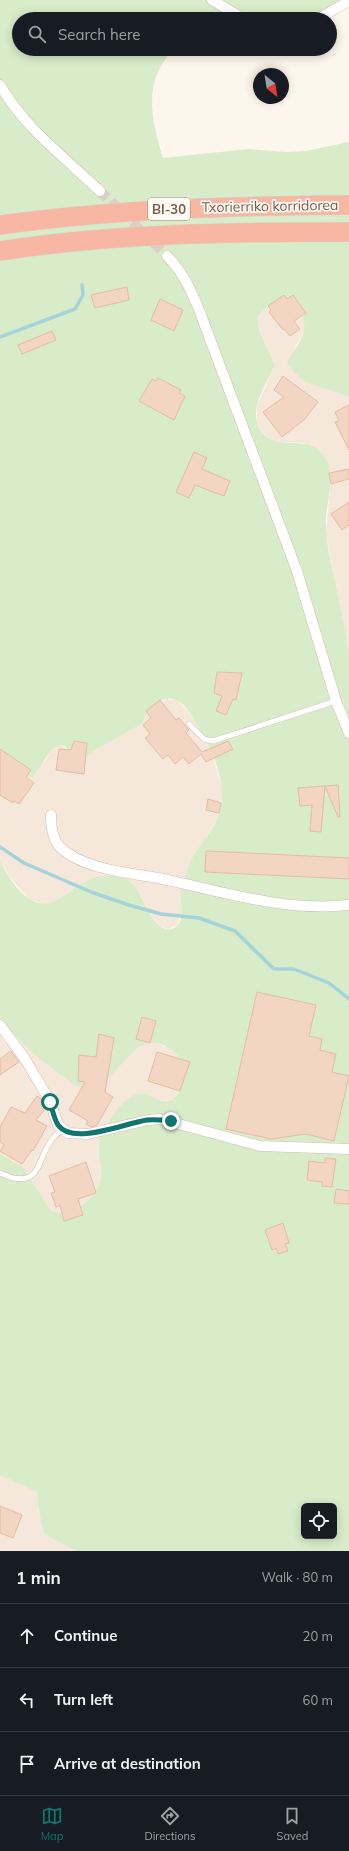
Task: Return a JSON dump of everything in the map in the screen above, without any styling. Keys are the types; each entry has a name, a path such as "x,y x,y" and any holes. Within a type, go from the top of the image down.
{"highway":[{"name":"Txorierriko korridorea","path":"0,225 67,216 133,210 223,206 349,205"},
{"name":"Txorierriko korridorea","path":"0,251 53,244 134,237 224,233 349,232"}],"street":[{"path":"212,0 232,12"},
{"path":"330,12 349,1"},
{"path":"0,85 9,101 28,123 100,191"},
{"path":"167,256 178,266 198,306 297,571 336,701 345,712 349,733"},
{"path":"51,815 52,831 59,846 75,858 119,872 162,879 280,903 310,907 349,905"},
{"path":"0,1025 25,1059 50,1102 58,1125 68,1133 88,1134 148,1120 160,1119 260,1146 349,1148"}],"lane":[{"path":"189,724 204,739 213,741 336,701"},
{"path":"0,1173 19,1179 32,1175 39,1167 53,1137 64,1129"}],"shaded area":[{"path":"269,305 300,310 306,320 305,330 294,349 331,389 349,398 349,654 326,533 331,477 304,443 278,442 271,440 262,432 257,423 257,406 275,365 258,326 258,316"},
{"path":"167,699 177,700 192,716 211,750 222,789 220,809 217,819 189,865 182,888 181,913 177,925 168,929 159,926 149,912 134,885 111,876 87,880 60,899 51,903 43,904 29,899 9,876 0,860 0,758 44,763 52,749 60,745 84,760 94,751 143,723 144,718 150,709"},
{"path":"0,1021 13,1035 65,1078 102,1083 135,1050 147,1043 154,1042 170,1049 179,1056 186,1071 184,1081 174,1098 168,1101 157,1100 99,1140 98,1148 101,1178 100,1186 97,1192 77,1208 62,1214 50,1210 45,1205 29,1174 0,1154"},
{"path":"0,1475 38,1492 40,1517 44,1534 76,1551 0,1551"}],"green space":[{"path":"0,0 349,0 349,7 337,12 12,12 12,56 168,56 157,74 153,87 152,101 155,129 163,158 249,149 286,152 306,151 349,142 349,398 308,383 293,371 287,363 302,338 305,324 304,317 300,310 269,305 258,316 258,326 275,365 260,396 256,414 259,427 266,436 283,442 311,446 319,450 329,466 330,489 326,519 327,540 349,654 349,1551 76,1551 44,1534 37,1492 0,1475 0,1154 24,1168 50,1210 56,1213 69,1212 87,1201 97,1190 101,1174 98,1149 99,1140 109,1121 121,1105 130,1097 141,1094 158,1100 169,1101 175,1097 180,1090 185,1073 182,1062 175,1053 159,1044 149,1043 140,1046 102,1082 82,1088 50,1067 0,1021 0,860 10,878 23,894 31,900 40,903 49,903 59,899 91,879 106,876 121,877 135,886 155,922 161,927 167,929 174,928 178,925 180,920 181,893 185,876 195,853 211,831 217,819 222,797 216,763 207,742 188,710 180,702 171,698 155,704 147,713 143,723 94,751 84,760 64,746 60,745 52,749 32,778 13,764 0,758"}],"building":[{"path":"127,287 129,300 95,308 91,295"},
{"path":"284,295 287,299 293,295 306,313 294,321 300,329 290,336 284,329 283,330 269,312 271,310 268,306"},
{"path":"160,299 183,310 174,331 151,320"},
{"path":"52,331 56,340 22,354 18,345"},
{"path":"283,376 318,402 304,420 282,437 263,412 284,397 274,390"},
{"path":"158,378 181,390 179,393 185,396 174,420 139,401 152,379 156,381"},
{"path":"349,405 349,450 335,422 339,421 335,412"},
{"path":"194,452 207,458 202,469 230,481 224,496 195,485 189,498 176,492"},
{"path":"349,469 349,479 331,484 329,473"},
{"path":"349,502 349,525 342,530 331,514"},
{"path":"217,672 242,673 236,700 233,699 226,715 216,711 222,696 214,693"},
{"path":"160,700 176,720 179,718 189,730 186,733 202,752 228,741 233,749 206,762 201,754 189,764 183,757 175,764 168,755 163,759 145,738 150,734 143,725 151,718 146,711"},
{"path":"74,741 87,743 84,774 56,770 59,749 71,750"},
{"path":"0,749 31,770 26,777 34,783 19,804 14,801 13,803 0,795"},
{"path":"338,785 340,817 338,817 325,786"},
{"path":"325,786 321,832 310,831 312,805 300,806 298,788"},
{"path":"208,799 221,803 219,813 206,810"},
{"path":"206,851 349,858 349,879 205,872"},
{"path":"257,992 316,1005 309,1036 322,1039 320,1050 336,1054 332,1072 349,1076 334,1141 306,1134 271,1139 226,1129"},
{"path":"142,1017 156,1021 150,1043 136,1039"},
{"path":"99,1034 114,1038 105,1092 113,1097 97,1125 91,1127 86,1124 88,1121 69,1110 85,1082 78,1081 79,1055 96,1057"},
{"path":"11,1051 19,1062 0,1075 0,1059"},
{"path":"157,1052 190,1062 180,1091 148,1081"},
{"path":"37,1096 42,1100 46,1108 36,1120 47,1126 33,1151 32,1150 22,1164 0,1151 4,1145 0,1142 0,1127 11,1107 25,1113"},
{"path":"325,1158 336,1159 332,1187 322,1186 322,1182 307,1180 309,1161 325,1163"},
{"path":"86,1162 96,1193 78,1199 83,1215 64,1221 60,1205 56,1207 51,1193 55,1192 49,1176"},
{"path":"336,1189 349,1191 349,1204 334,1203"},
{"path":"283,1223 289,1243 285,1244 288,1251 278,1254 276,1248 272,1250 265,1230"},
{"path":"0,1506 22,1515 13,1538 0,1533"}],"waterway":[{"path":"0,337 75,309 83,295 82,285"},
{"path":"0,847 24,863 91,892 161,914 199,918 235,931 274,969 294,969 329,983 349,999"}],"tunnel":[{"path":"100,191 167,256"}],"route":[{"path":"50,1102 58,1125 68,1133 88,1134 148,1120 160,1119 171,1121"}]}
